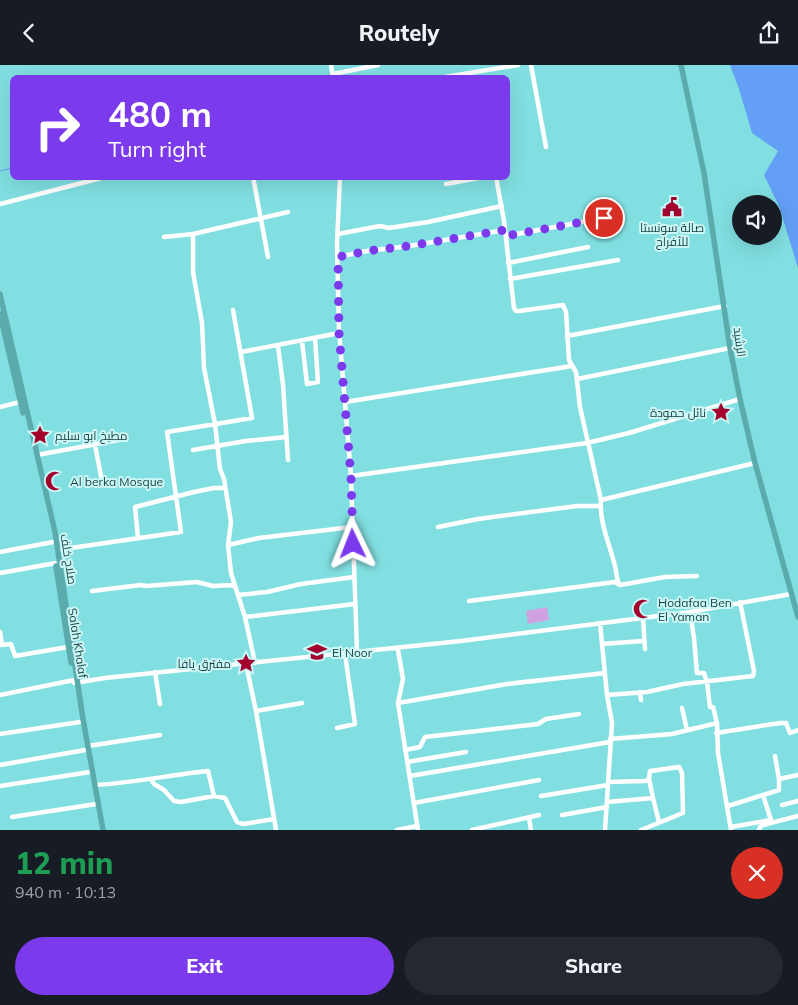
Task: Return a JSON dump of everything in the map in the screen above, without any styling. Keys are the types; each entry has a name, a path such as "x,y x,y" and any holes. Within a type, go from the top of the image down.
{"main road":[{"name":"الرشيد","path":"681,65 704,173 730,348 740,399 755,463 798,617"},
{"name":"صلاح خلف","path":"0,294 55,532 75,682 103,830"},
{"path":"0,314 20,402"},
{"name":"Salah Khalaf","path":"20,402 54,541 68,647 96,803 99,830"}],"street":[{"path":"337,75 378,65"},
{"path":"470,75 518,65"},
{"path":"531,65 546,147"},
{"path":"0,204 14,202 93,180"},
{"path":"254,180 268,257"},
{"path":"340,180 338,234 339,333 351,477 357,652"},
{"path":"446,184 468,180"},
{"path":"497,180 502,206 514,308 516,311 563,305 566,312 569,361 576,372 587,443 601,500 600,513 620,585"},
{"path":"338,234 380,226 389,228 428,222 502,206"},
{"path":"164,237 193,234 288,212"},
{"path":"506,236 604,218"},
{"path":"338,257 505,230"},
{"path":"193,234 193,272 202,323 204,369 219,446 220,469 231,521 228,545 231,573 245,617 254,663"},
{"path":"508,263 588,247"},
{"path":"510,279 618,260"},
{"path":"567,336 725,306"},
{"path":"57,550 182,532 168,432 252,418 245,385 242,352 233,310"},
{"path":"242,352 339,333"},
{"path":"302,341 307,384 318,383 315,338"},
{"path":"278,345 283,385 288,460"},
{"path":"576,379 730,348"},
{"path":"345,402 572,366"},
{"path":"351,477 587,443 629,433 740,399"},
{"path":"0,407 20,402"},
{"path":"193,450 264,438 286,437"},
{"path":"37,455 124,439"},
{"path":"95,445 101,476"},
{"path":"601,500 755,463"},
{"path":"138,538 135,507 214,488 224,488"},
{"path":"438,527 478,519 577,506 600,506"},
{"path":"228,545 259,538 352,527"},
{"path":"0,552 54,541"},
{"path":"0,573 56,563"},
{"path":"238,595 354,577"},
{"path":"469,601 615,582 620,585 665,577 697,577"},
{"path":"92,591 141,585 197,582 213,586 232,585 236,589"},
{"path":"0,695 105,678 357,652 690,612 791,594"},
{"path":"606,695 640,692 683,684 748,676 754,673 740,602"},
{"path":"245,617 355,604"},
{"path":"690,612 697,673 704,673 710,707 713,707 717,723 716,733 731,829 771,820 764,795"},
{"path":"643,618 645,649"},
{"path":"600,623 606,695 612,723 605,830"},
{"path":"0,632 1,645 11,644 15,655 68,647"},
{"path":"602,643 643,641"},
{"path":"397,830 417,828 398,703 403,679 398,650"},
{"path":"337,728 355,723 345,653"},
{"path":"246,664 276,830"},
{"path":"155,672 160,704"},
{"path":"398,703 507,684 605,673"},
{"path":"640,692 641,700"},
{"path":"256,711 302,703"},
{"path":"682,708 687,730"},
{"path":"405,750 420,747 425,737 538,723 546,719 579,713"},
{"path":"0,734 80,722"},
{"path":"410,776 610,741 664,735 717,723"},
{"path":"716,733 780,723 786,723 790,733 798,730"},
{"path":"0,765 160,735"},
{"path":"408,762 466,752"},
{"path":"728,806 780,788 775,756"},
{"path":"641,830 683,813 682,773 679,767 650,771 649,779 659,822"},
{"path":"95,785 122,784 208,771 214,796"},
{"path":"0,786 90,772"},
{"path":"779,779 798,775"},
{"path":"151,779 154,784 174,801 181,803 214,796 225,798 237,822 244,824 274,819"},
{"path":"541,797 608,783 649,779"},
{"path":"414,803 538,780"},
{"path":"607,801 653,798"},
{"path":"782,805 798,801"},
{"path":"12,817 96,803"},
{"path":"562,815 607,807"},
{"path":"472,830 539,815"},
{"path":"759,830 763,825 798,816"},
{"path":"529,818 532,830"}],"shaded area":[{"path":"547,607 549,620 528,624 526,611"}],"water":[{"path":"730,65 798,65 798,268 782,216 782,195 774,195 764,175 778,151 752,133"}],"waterway":[{"path":"0,171 10,168"}],"place":[{"name":"صالة سونستا للأفراح","path":"672,207"},
{"name":"نائل حمودة","path":"721,412"},
{"name":"مطبخ ابو سليم","path":"40,435"},
{"name":"Al berka Mosque","path":"55,481"},
{"name":"Hodafaa Ben El Yaman","path":"643,609"},
{"name":"El Noor","path":"317,652"},
{"name":"مفترق يافا","path":"246,663"}],"route":[{"path":"353,544 351,477 339,333 338,257 505,230 506,236 604,218"}]}
